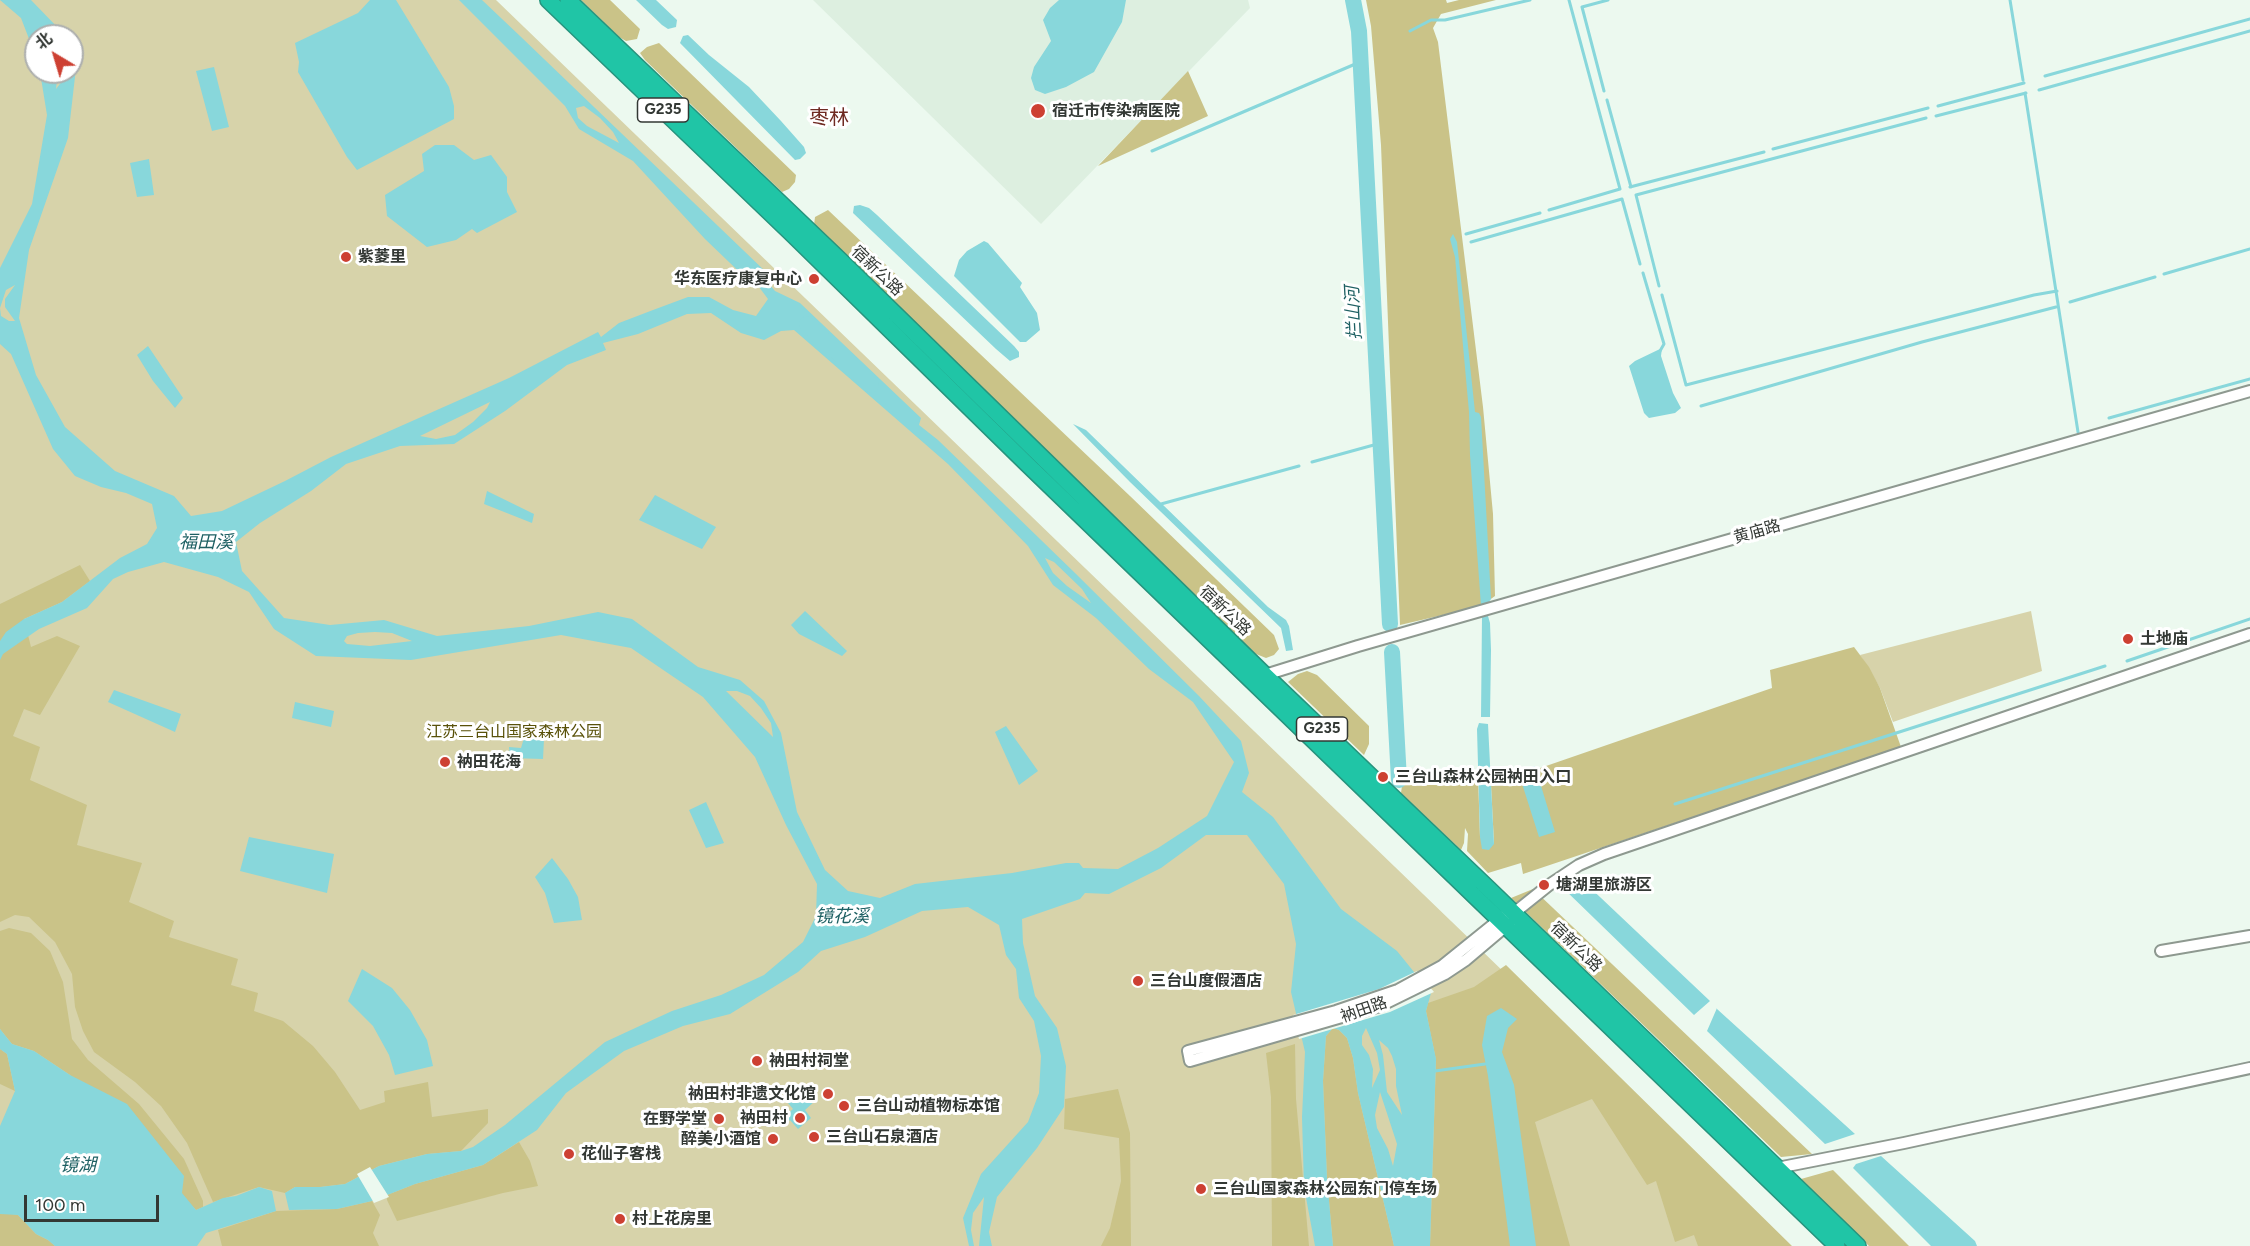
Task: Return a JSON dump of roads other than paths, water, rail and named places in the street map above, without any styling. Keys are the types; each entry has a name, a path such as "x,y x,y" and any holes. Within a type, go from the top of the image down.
{"highway":[{"name":"宿新公路","path":"548,0 1044,481 1858,1246"},
{"name":"宿新公路","path":"568,0 840,260 1265,675 1510,917 1837,1246"}],"street":[{"name":"黄庙路","path":"1265,675 2250,391"},
{"name":"衲田路","path":"1189,1056 1293,1027 1398,990 1443,970 1558,878 1579,865 1604,854 2250,634"},
{"path":"2161,951 2250,936"},
{"path":"1777,1168 1904,1143 2250,1068"}],"water":[{"path":"0,0 31,0 54,24 24,26 21,18"},
{"path":"370,0 396,0 449,87 454,106 454,119 357,170 347,157 298,72 299,62 295,43 358,13"},
{"path":"459,0 482,0 767,273 763,277 775,291 800,303 921,418 919,425 938,440 1075,573 1241,741 1249,773 1242,792 1273,817 1341,909 1397,951 1431,993 1426,1011 1436,1059 1430,1246 1394,1246 1358,1093 1353,1058 1347,1038 1339,1030 1333,1028 1326,1036 1323,1081 1327,1178 1333,1246 1315,1246 1304,1187 1302,1117 1305,1052 1291,992 1296,944 1284,884 1247,835 1206,835 1161,868 1109,894 1085,893 1080,899 1022,919 1023,943 1035,996 1057,1028 1066,1066 1064,1107 1037,1148 997,1197 989,1232 992,1246 979,1246 984,1197 973,1213 971,1230 974,1246 969,1246 963,1218 981,1174 1028,1122 1039,1093 1041,1056 1034,1021 1019,998 1016,969 1006,955 999,925 968,907 922,911 865,937 821,951 798,972 730,1014 683,1026 624,1051 566,1093 537,1130 483,1165 415,1184 372,1201 337,1209 289,1210 285,1193 295,1187 345,1184 379,1166 427,1154 461,1151 473,1147 505,1125 605,1042 672,1011 721,995 764,975 803,942 816,916 817,884 786,825 755,757 703,697 631,648 561,635 411,660 316,656 274,629 249,592 218,577 164,562 128,572 113,579 87,608 39,629 3,654 0,660 0,641 6,632 24,619 62,602 120,558 147,544 157,528 152,504 75,476 53,449 11,354 0,344 0,308 0,268 32,204 47,115 42,84 57,84 56,89 60,84 74,84 68,138 29,250 19,318 36,375 65,427 115,471 174,496 191,516 222,511 331,457 509,378 598,332 601,337 619,323 688,297 709,297 733,310 756,316 768,299 756,283 754,286 705,239 633,161 579,129 565,106","holes":["584,106 600,118 613,132 619,143 587,126 578,118 576,108","15,285 5,299 5,307 15,321 9,321 1,316 0,308 6,290","711,313 741,333 764,340 781,331 794,330 948,464 1028,546 1053,585 1096,618 1149,669 1193,702 1234,762 1207,816 1158,848 1118,869 1083,868 1079,863 1066,863 1012,873 915,884 880,898 848,891 825,870 797,812 781,733 764,701 740,680 698,667 632,619 598,612 529,626 437,636 384,620 330,625 284,618 242,571 236,542 346,464 400,446 454,444 505,411 567,365 606,350 603,343 638,334 687,314","823,340 837,344 854,363 855,377 831,357","490,402 473,422 455,435 436,439 420,436","1045,558 1054,562 1082,589 1091,603 1053,573","358,633 392,633 412,641 370,646 347,644 344,641 347,636","726,691 737,691 750,696 771,723 773,737","1366,1028 1377,1053 1380,1070 1372,1088 1373,1069 1369,1055 1362,1045 1362,1036","1379,1040 1388,1048 1396,1069 1396,1086 1402,1115 1387,1092 1383,1055","1380,1092 1397,1144 1393,1166 1388,1149 1377,1128 1375,1115"]},
{"path":"636,0 656,0 677,20 676,27 668,29 662,25"},
{"path":"1059,0 1126,0 1122,22 1094,72 1066,87 1045,94 1035,90 1031,78 1034,67 1051,41 1043,20 1050,8"},
{"path":"688,35 749,87 781,121 804,147 806,153 800,159 795,160 680,43 683,36"},
{"path":"214,67 229,127 212,131 196,71"},
{"path":"435,145 454,145 474,160 491,155 507,177 507,192 517,212 477,233 472,229 456,240 427,247 387,216 385,195 424,171 422,154"},
{"path":"149,159 154,195 137,197 130,163"},
{"path":"854,206 869,208 877,215 1014,346 1019,352 1019,357 1010,361 996,349 853,213"},
{"path":"1453,234 1457,242 1475,412 1481,417 1491,599 1487,605 1481,606 1469,412 1455,257 1450,239"},
{"path":"984,241 1022,283 1020,287 1037,313 1040,330 1026,342 1020,342 954,276 959,260 967,251"},
{"path":"148,346 183,398 175,408 153,381 137,355"},
{"path":"1662,348 1661,356 1673,393 1681,408 1675,413 1649,418 1644,413 1629,366"},
{"path":"1073,424 1086,430 1268,607 1286,620 1293,650 1286,651 1281,628"},
{"path":"487,491 534,514 532,523 484,504"},
{"path":"655,495 716,527 702,549 639,520"},
{"path":"805,611 847,651 842,656 799,634 791,625"},
{"path":"1482,616 1488,616 1490,623 1490,717 1481,717"},
{"path":"114,690 181,714 175,732 108,702"},
{"path":"295,702 334,711 331,727 292,718"},
{"path":"1479,723 1488,724 1494,844 1489,850 1482,849 1480,837 1477,729"},
{"path":"1006,726 1038,771 1019,785 995,732"},
{"path":"524,738 544,739 543,759 510,758 509,747 521,748"},
{"path":"1535,766 1555,832 1539,837 1518,771"},
{"path":"706,802 724,843 706,848 689,810"},
{"path":"249,837 334,854 327,893 240,871"},
{"path":"552,858 578,897 582,920 554,923 545,893 535,877"},
{"path":"1582,880 1710,1001 1694,1015 1563,888"},
{"path":"362,969 392,988 410,1010 427,1040 433,1066 395,1075 389,1055 373,1026 348,1001"},
{"path":"1501,1008 1517,1019 1508,1028 1502,1052 1514,1085 1536,1246 1510,1246 1482,1045 1487,1016"},
{"path":"1717,1008 1855,1134 1825,1144 1707,1031"},
{"name":"镜湖","path":"0,1029 12,1044 34,1051 70,1075 127,1104 184,1176 182,1193 196,1210 223,1198 236,1196 259,1187 272,1191 276,1211 206,1233 197,1246 55,1246 36,1234 18,1215 0,1214 0,1126 15,1091 7,1054 0,1049"},
{"path":"799,1094 810,1096 815,1101 805,1110 811,1118 798,1129 790,1120 782,1127 778,1122 793,1109 788,1103"},
{"path":"1881,1156 1975,1241 1977,1246 1931,1246 1853,1168 1856,1164"}],"waterway":[{"name":"拦山河","path":"1353,0 1359,31 1390,624"},
{"path":"1410,31 1431,20 1445,20 1530,0"},
{"path":"1549,210 1620,189 1569,0"},
{"path":"1604,91 1582,7 1608,0"},
{"path":"2010,0 2023,80"},
{"path":"2045,76 2250,19"},
{"path":"2039,90 2250,31"},
{"path":"1152,151 1360,62"},
{"path":"1938,106 2024,83"},
{"path":"2025,93 2078,432"},
{"path":"1936,116 2026,93"},
{"path":"1607,100 1631,187"},
{"path":"1773,149 1928,108"},
{"path":"1659,286 1636,195 1926,118"},
{"path":"1630,187 1764,152"},
{"path":"1471,242 1622,199 1640,264"},
{"path":"1466,234 1540,213"},
{"path":"2164,274 2250,249"},
{"path":"1643,273 1664,344 1660,351"},
{"path":"2070,302 2155,277"},
{"path":"1662,295 1686,385 2057,291"},
{"path":"1701,406 1922,342 2056,307"},
{"path":"807,324 871,385"},
{"path":"2109,418 2250,379"},
{"path":"1312,462 1381,443"},
{"path":"1161,504 1299,466"},
{"path":"2127,661 2250,619"},
{"name":"拦山河","path":"1392,652 1399,780"},
{"path":"1675,804 2105,666"},
{"path":"1435,1071 1485,1064"}],"place":[{"name":"宿迁市传染病医院","path":"1038,111"},
{"name":"紫菱里","path":"346,257"},
{"name":"华东医疗康复中心","path":"814,279"},
{"name":"土地庙","path":"2128,639"},
{"name":"衲田花海","path":"445,762"},
{"name":"三台山森林公园衲田入口","path":"1383,777"},
{"name":"塘湖里旅游区","path":"1544,885"},
{"name":"三台山度假酒店","path":"1138,981"},
{"name":"衲田村祠堂","path":"757,1061"},
{"name":"衲田村非遗文化馆","path":"828,1094"},
{"name":"三台山动植物标本馆","path":"844,1106"},
{"name":"衲田村","path":"800,1118"},
{"name":"在野学堂","path":"719,1119"},
{"name":"三台山石泉酒店","path":"814,1137"},
{"name":"醉美小酒馆","path":"773,1139"},
{"name":"花仙子客栈","path":"569,1154"},
{"name":"三台山国家森林公园东门停车场","path":"1201,1189"},
{"name":"村上花房里","path":"620,1219"}],"district":[{"name":"枣林","path":"829,118"}],"water label":[{"name":"福田溪","path":"206,543"},
{"name":"镜花溪","path":"842,917"}],"park label":[{"name":"江苏三台山国家森林公园","path":"514,732"}]}
